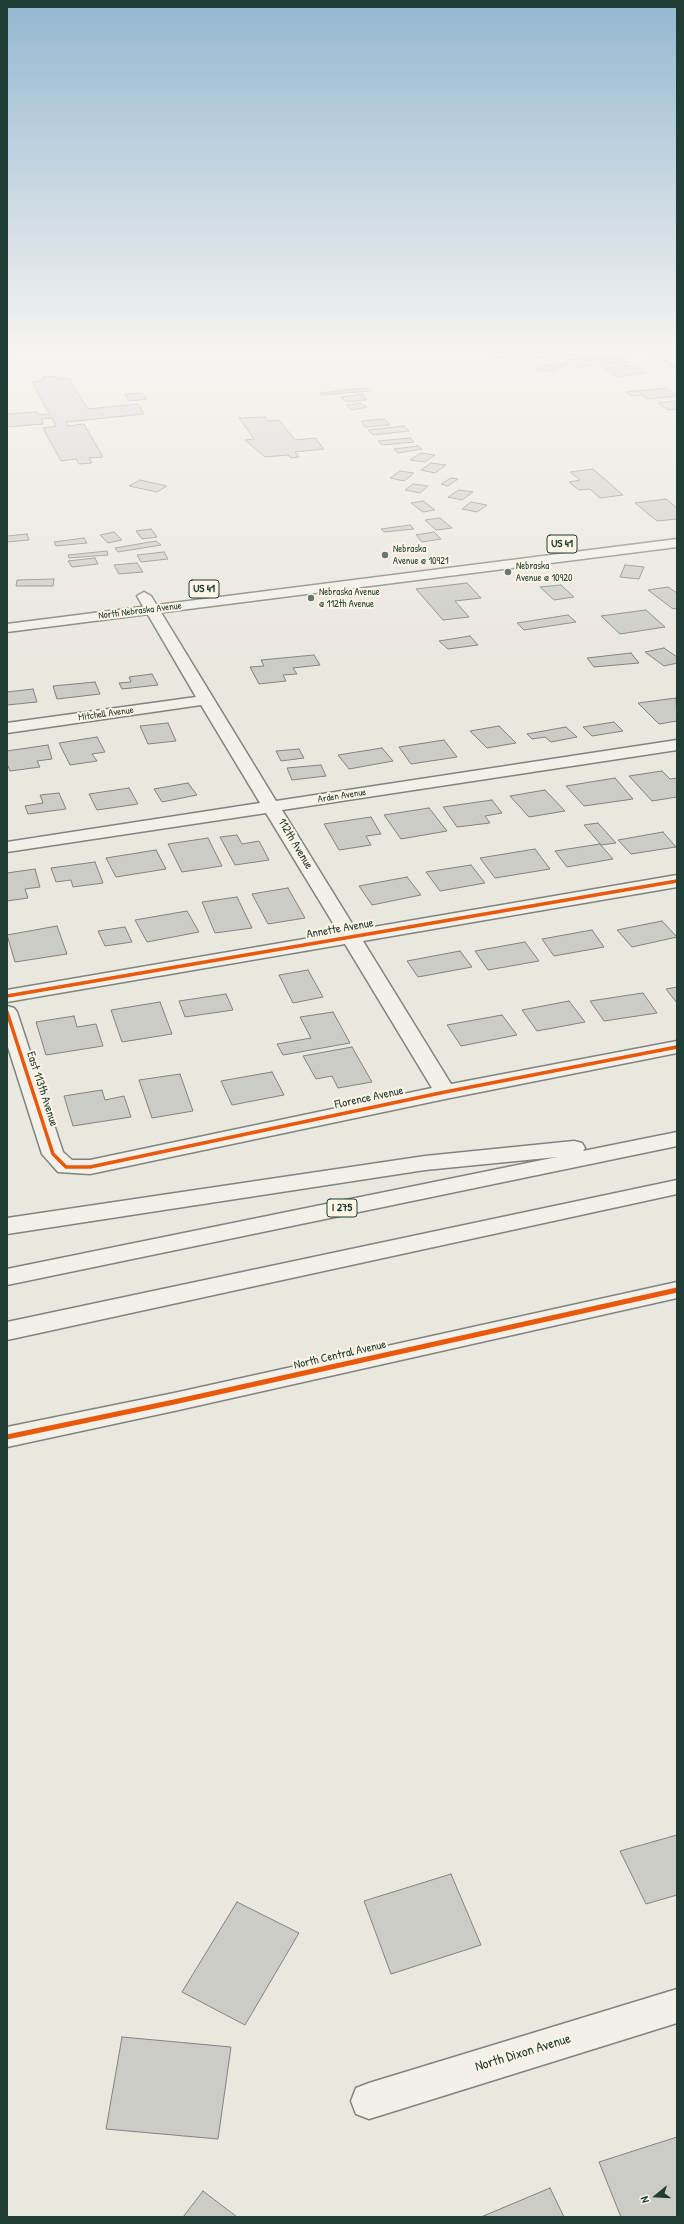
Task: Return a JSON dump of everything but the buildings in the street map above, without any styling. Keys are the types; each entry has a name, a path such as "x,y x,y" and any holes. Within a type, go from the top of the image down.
{"main road":[{"path":"628,535 642,548"},
{"name":"North Nebraska Avenue","path":"7,628 146,599 642,548 677,543"},
{"name":"112th Avenue","path":"146,599 445,1092"},
{"name":"Mitchell Avenue","path":"7,728 206,700"},
{"name":"Arden Avenue","path":"7,847 677,745"},
{"name":"Annette Avenue","path":"7,996 677,881"},
{"name":"East 113th Avenue","path":"7,1012 53,1154 66,1167"},
{"name":"Florence Avenue","path":"66,1167 90,1167 445,1092 677,1047"},
{"path":"7,1226 425,1163 677,1138"},
{"name":"I 275","path":"7,1277 677,1138"},
{"path":"7,1331 677,1187"},
{"name":"North Central Avenue","path":"7,1437 174,1402 677,1290"},
{"path":"7,1339 82,1316"},
{"name":"North Dixon Avenue","path":"369,2101 677,2006"}],"cycle path":[{"path":"7,996 677,881"},
{"path":"7,1012 53,1154 66,1167 90,1167 445,1092 677,1047"},
{"path":"7,1437 174,1402 677,1290"}],"place":[{"name":"Nebraska Avenue @ 10921","path":"385,555"},
{"name":"Nebraska Avenue @ 10920","path":"508,572"},
{"name":"Nebraska Avenue @ 112th Avenue","path":"311,598"}]}
